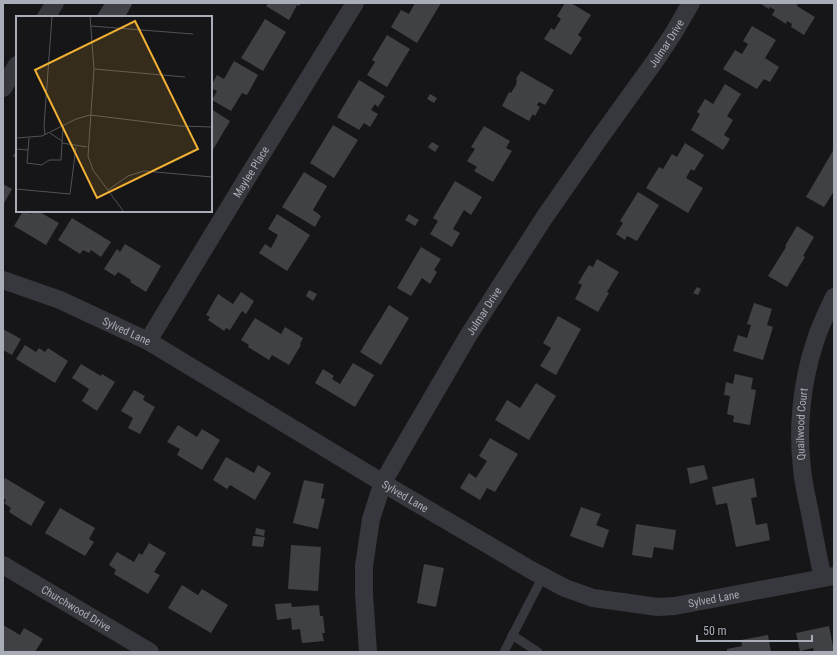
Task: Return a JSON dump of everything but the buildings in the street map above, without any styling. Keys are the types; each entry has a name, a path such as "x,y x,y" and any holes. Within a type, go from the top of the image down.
{"street":[{"path":"47,16 55,3"},
{"name":"Maylee Place","path":"148,341 355,3"},
{"name":"Julmar Drive","path":"370,651 364,594 364,566 372,518 383,482 468,336 544,218 655,61 691,3"},
{"path":"3,88 16,67"},
{"name":"Sylved Lane","path":"3,280 60,300 148,341 531,570 565,588 593,598 658,607 675,606 828,577"},
{"name":"Quailwood Court","path":"828,577 804,482 800,441 802,397 807,369 825,315 834,297"},
{"name":"Churchwood Drive","path":"3,565 150,652"}],"lane":[{"path":"504,652 543,576"},
{"path":"512,635 538,652"}]}
